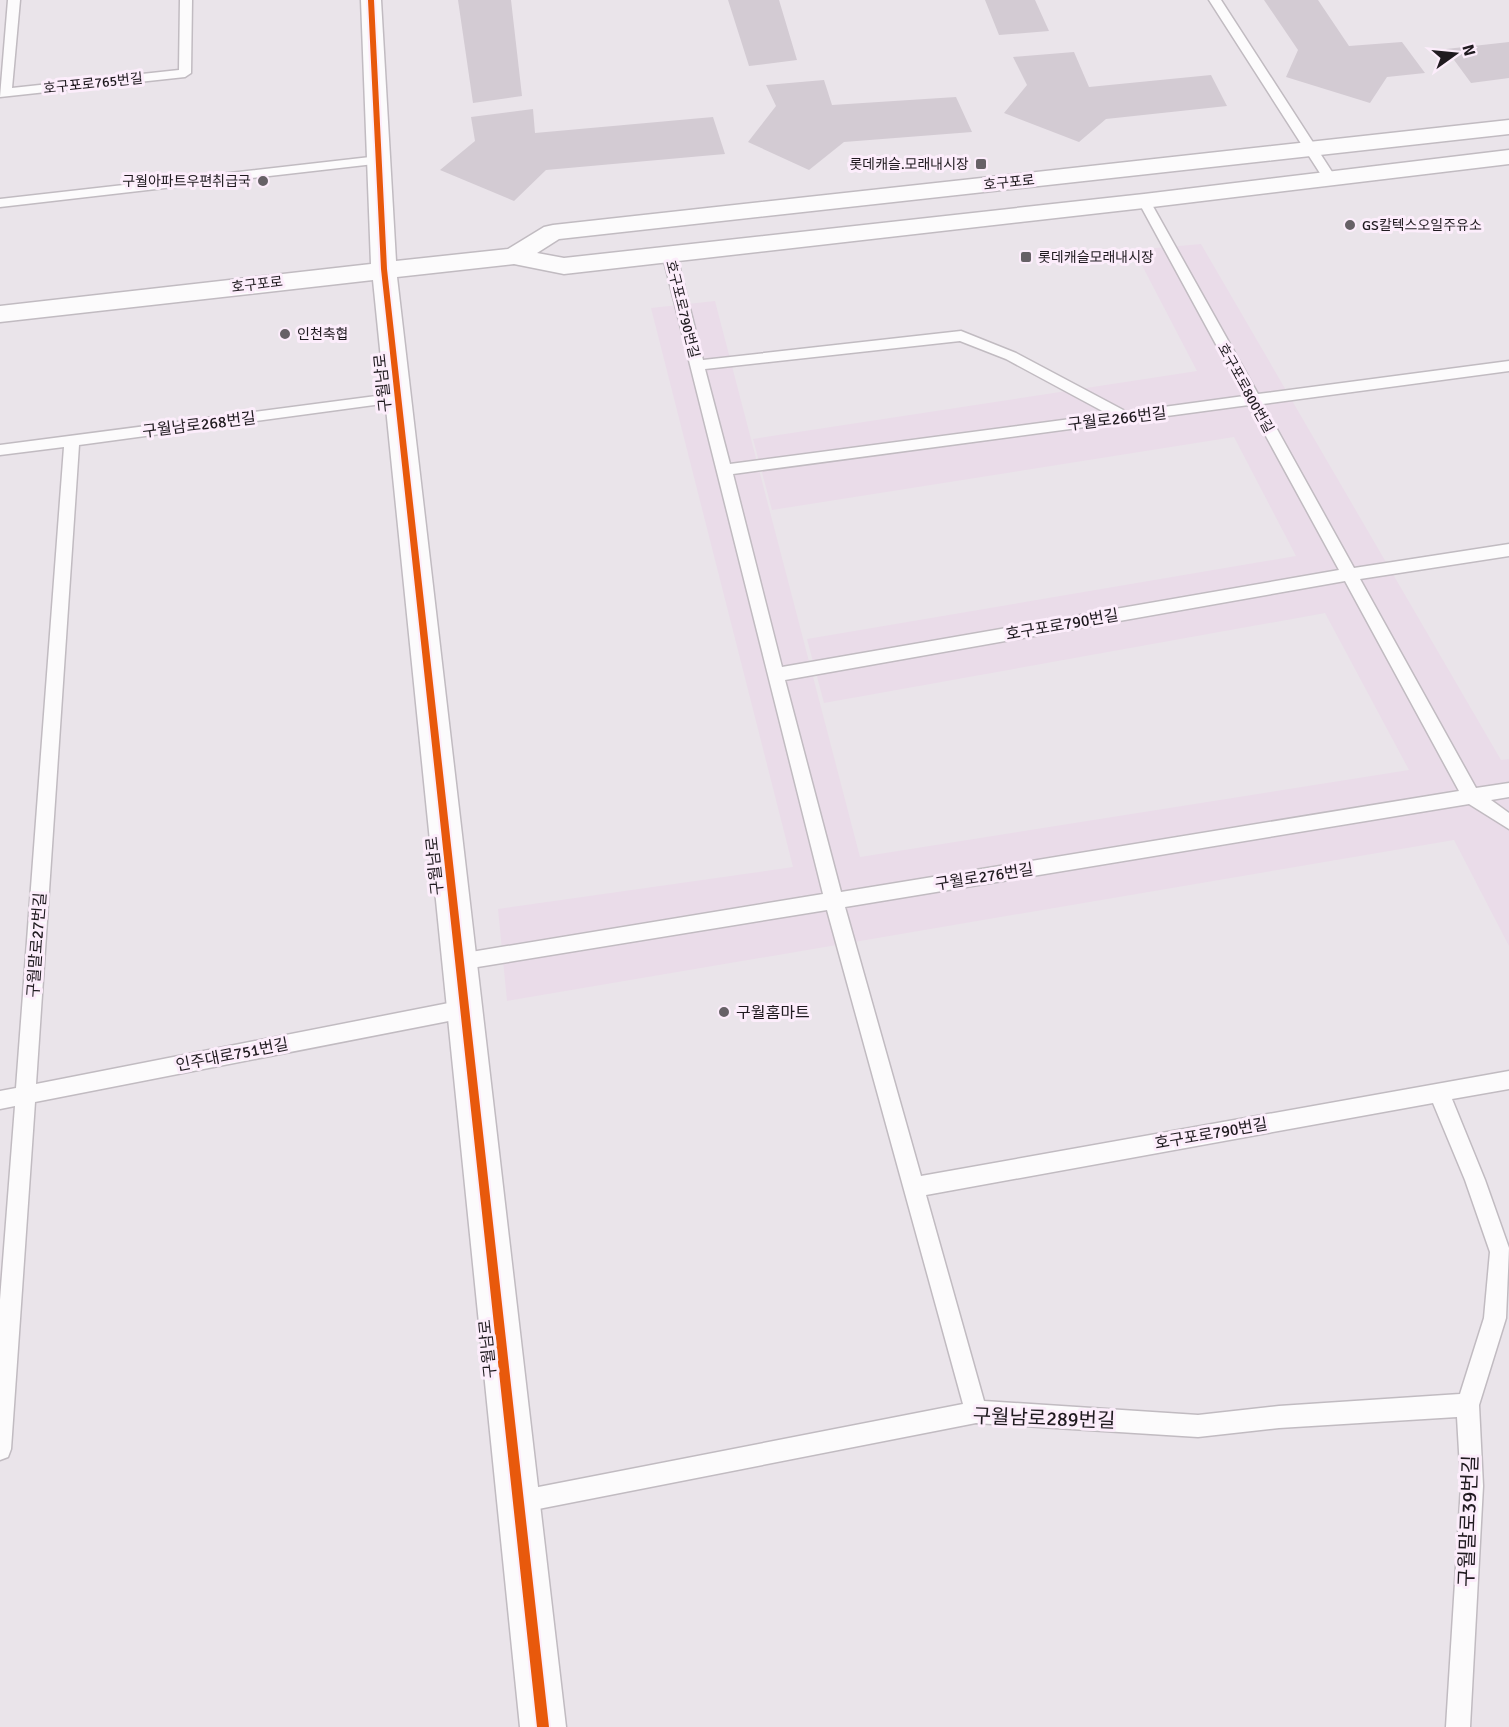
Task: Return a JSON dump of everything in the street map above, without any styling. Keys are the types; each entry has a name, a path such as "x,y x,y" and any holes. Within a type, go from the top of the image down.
{"main road":[{"name":"구월남로","path":"371,0 384,269 543,1727"},
{"name":"호구포로","path":"514,256 553,232 1509,127"},
{"name":"호구포로","path":"0,314 514,256 564,266 1144,201 1509,157"}],"lane":[{"path":"3,93 14,0"},
{"name":"호구포로765번길","path":"3,93 185,73 186,0"},
{"path":"1215,0 1330,178"},
{"path":"0,203 379,160"},
{"name":"호구포로800번길","path":"1144,201 1471,796 1509,822"},
{"name":"호구포로790번길","path":"669,253 835,900 976,1412"},
{"name":"호구포로790번길","path":"698,365 961,336 1011,356 1125,417"},
{"name":"구월로266번길","path":"724,470 1509,366"},
{"name":"구월남로268번길","path":"0,450 399,398"},
{"name":"구월말로27번길","path":"0,1449 72,441"},
{"path":"1349,574 1509,550"},
{"name":"호구포로790번길","path":"776,675 1349,574"},
{"name":"구월로276번길","path":"459,962 1509,790"},
{"name":"인주대로751번길","path":"0,1100 464,1009"},
{"name":"호구포로790번길","path":"914,1186 1509,1080"},
{"name":"구월말로39번길","path":"1439,1093 1475,1180 1500,1252 1502,1317 1468,1405 1472,1486 1458,1727"},
{"name":"구월남로289번길","path":"519,1502 976,1412 1198,1426 1279,1417 1468,1405"}],"shaded area":[{"path":"1201,244 1501,760 1509,759 1509,946 1454,840 507,1001 498,909 793,867 651,308 715,301 860,857 1409,770 1325,613 824,703 807,639 1296,556 1234,437 772,510 753,439 1197,371 1134,250"}],"building":[{"path":"458,0 511,0 522,96 473,103"},
{"path":"728,0 779,0 797,60 749,66"},
{"path":"985,0 1035,0 1049,31 999,35"},
{"path":"1264,0 1318,0 1349,46 1402,42 1425,73 1387,77 1370,103 1286,77 1298,50"},
{"path":"1509,42 1509,78 1471,83 1446,49"},
{"path":"1074,52 1089,87 1211,75 1227,106 1106,119 1079,142 1004,113 1027,85 1013,57"},
{"path":"824,80 832,105 956,97 972,132 844,142 809,170 748,142 776,106 766,85"},
{"path":"533,109 535,133 713,117 725,154 546,170 514,201 440,170 475,141 471,117"}],"cycle path":[{"path":"371,0 384,269 543,1727"}],"place":[{"name":"롯데캐슬.모래내시장","path":"981,164"},
{"name":"구월아파트우편취급국","path":"263,181"},
{"name":"GS칼텍스오일주유소","path":"1350,225"},
{"name":"롯데캐슬모래내시장","path":"1026,257"},
{"name":"인천축협","path":"285,334"},
{"name":"구월홈마트","path":"724,1012"}]}
